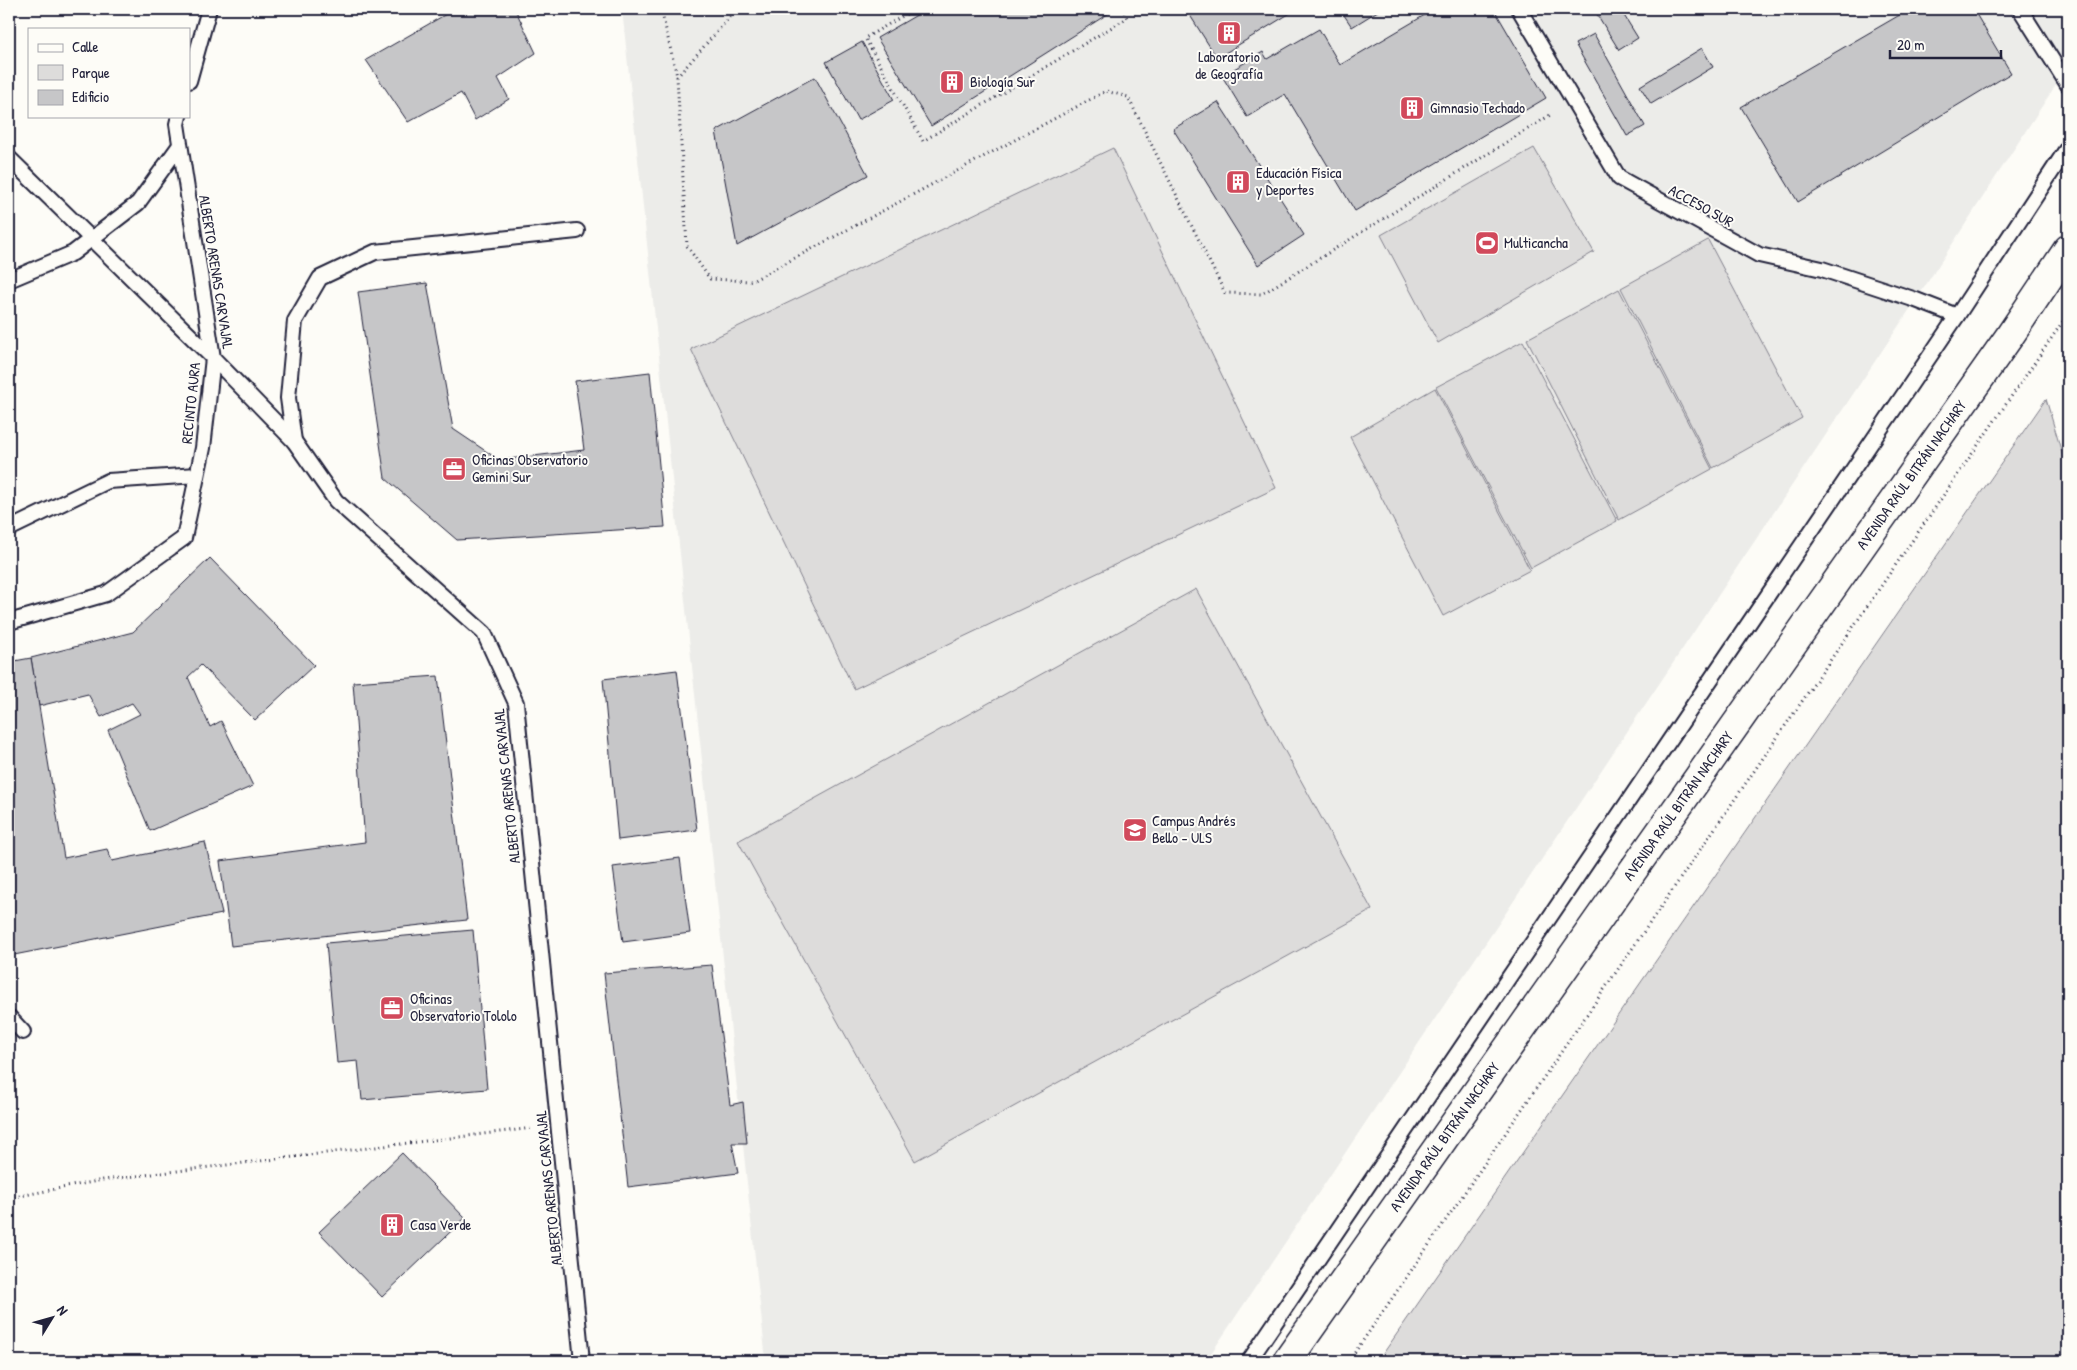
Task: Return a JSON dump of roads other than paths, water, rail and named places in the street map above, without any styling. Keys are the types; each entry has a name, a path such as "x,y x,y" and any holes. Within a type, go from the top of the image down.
{"main road":[{"name":"AVENIDA RAÚL BITRÁN NACHARY","path":"1286,1361 2009,338 2068,249"}],"lane":[{"path":"190,77 209,9"},
{"name":"ACCESO SUR","path":"1519,9 1619,178 1759,255 1822,269 1916,300 1957,316"},
{"path":"2020,9 2068,85"},
{"name":"ALBERTO ARENAS CARVAJAL","path":"178,118 176,124 213,358 294,441 336,501 484,633 516,703 582,1361"},
{"path":"9,280 73,253 138,203 180,145"},
{"path":"1250,1361 1957,316 2068,147"},
{"name":"RECINTO AURA","path":"9,158 213,358 204,448 184,538 106,594 9,622"},
{"path":"294,441 288,398 295,321 320,278 376,252 577,231"},
{"path":"9,529 108,480 197,475"},
{"path":"9,1017 23,1032"}],"place":[{"name":"Laboratorio de Geografía","path":"1229,33"},
{"name":"Biología Sur","path":"952,82"},
{"name":"Gimnasio Techado","path":"1412,108"},
{"name":"Educación Física y Deportes","path":"1238,182"},
{"name":"Multicancha","path":"1487,243"},
{"name":"Oficinas Observatorio Gemini Sur","path":"454,469"},
{"name":"Campus Andrés Bello - ULS","path":"1135,830"},
{"name":"Oficinas Observatorio Tololo","path":"392,1008"},
{"name":"Casa Verde","path":"392,1225"}]}
